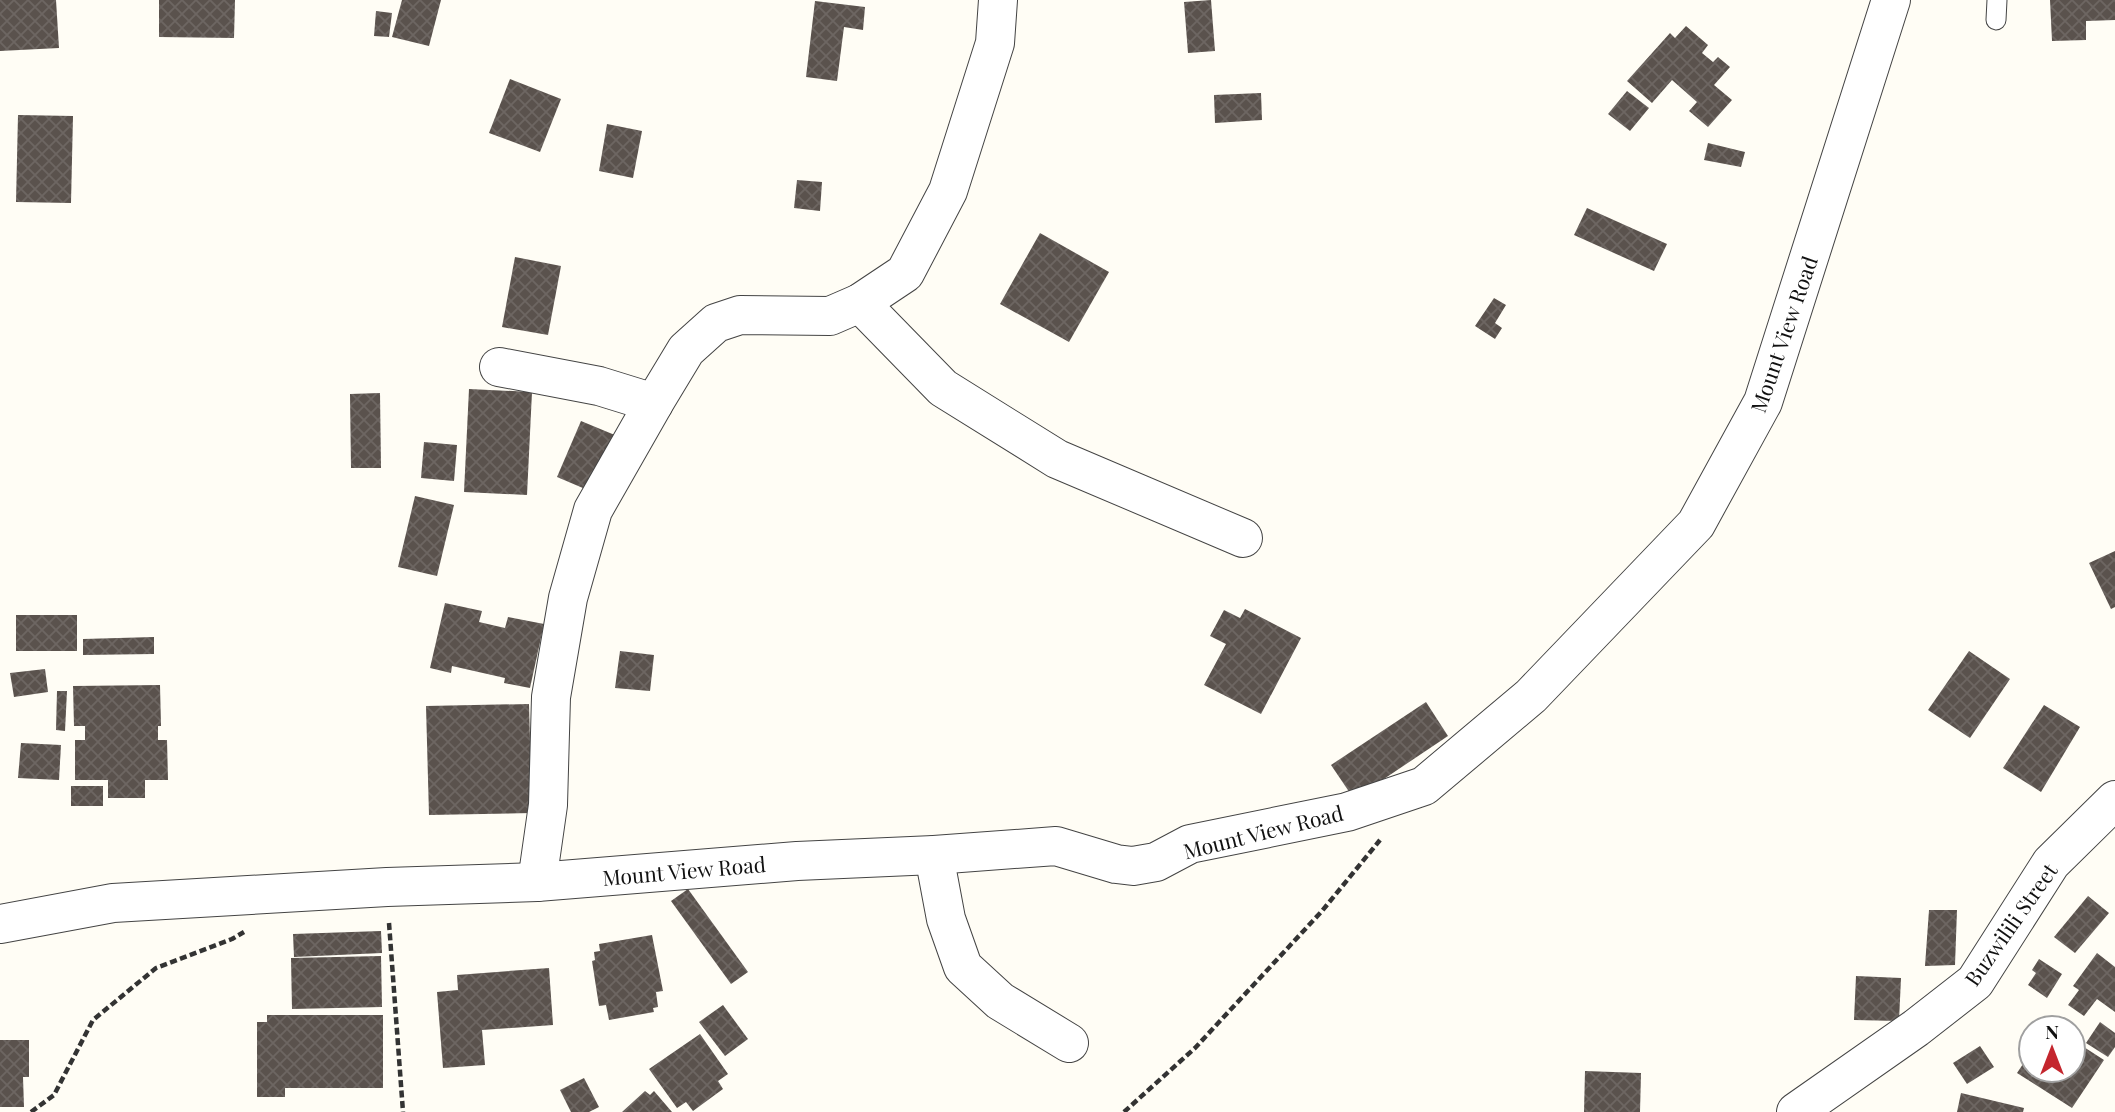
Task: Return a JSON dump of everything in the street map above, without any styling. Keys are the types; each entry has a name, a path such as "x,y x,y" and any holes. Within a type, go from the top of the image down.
{"street":[{"path":"537,882 548,804 551,697 568,598 593,510 687,351 716,323 740,315 830,316 860,303 905,273 948,191 995,43 998,0"},
{"name":"Mount View Road","path":"0,925 113,903 387,887 537,882 797,861 1056,846 1116,864 1133,866 1156,862 1190,844 1347,811 1423,786 1531,696 1696,524 1763,402 1891,0"},
{"path":"860,303 943,388 1057,459 1243,538"},
{"path":"499,367 599,386 654,403"},
{"name":"Buzwilili Street","path":"1799,1111 1916,1028 1975,982 2050,863 2115,800"},
{"path":"934,855 946,919 963,967 1000,1001 1069,1044"}],"lane":[{"path":"1996,20 1997,0"}],"path":[{"path":"1124,1112 1205,1038 1322,911 1381,838"},
{"path":"387,887 404,1112"},
{"path":"31,1112 54,1095 93,1020 156,968 232,939 255,925"}],"building":[{"path":"0,0 56,0 59,48 0,51"},
{"path":"159,0 235,0 234,38 159,37"},
{"path":"402,0 441,0 429,46 392,37"},
{"path":"1211,0 1215,51 1188,53 1184,2"},
{"path":"2050,0 2115,0 2115,20 2086,21 2086,40 2052,41"},
{"path":"815,1 865,7 863,30 844,27 837,81 806,77"},
{"path":"376,11 392,13 389,37 374,36"},
{"path":"1686,26 1708,45 1702,53 1713,62 1718,57 1730,67 1714,85 1732,100 1708,127 1689,111 1697,102 1672,80 1652,103 1627,81 1670,33 1675,38"},
{"path":"510,79 561,99 540,152 489,133"},
{"path":"1627,91 1649,108 1630,131 1608,114"},
{"path":"1261,93 1262,120 1215,123 1214,95"},
{"path":"18,115 73,116 71,203 16,202"},
{"path":"607,124 642,131 633,178 599,171"},
{"path":"1708,143 1745,152 1741,167 1704,160"},
{"path":"797,180 822,182 820,211 794,208"},
{"path":"1587,208 1667,244 1654,271 1574,235"},
{"path":"1040,233 1109,272 1069,342 1000,304"},
{"path":"515,257 561,266 548,335 502,327"},
{"path":"1494,298 1506,305 1495,323 1502,328 1495,339 1475,326"},
{"path":"469,389 532,392 527,495 464,492"},
{"path":"380,393 381,468 351,468 350,394"},
{"path":"581,421 622,438 597,494 557,477"},
{"path":"424,442 457,445 454,481 421,478"},
{"path":"415,496 454,505 437,576 398,567"},
{"path":"2115,551 2115,607 2111,609 2089,563"},
{"path":"445,603 482,611 479,622 505,628 508,617 544,624 530,688 504,683 505,678 452,666 451,673 430,668"},
{"path":"1245,609 1301,638 1261,714 1204,685 1226,644 1210,636 1224,610 1240,618"},
{"path":"16,615 77,615 77,651 16,651"},
{"path":"154,637 154,654 83,655 83,639"},
{"path":"620,651 654,655 650,691 615,688"},
{"path":"1969,651 2010,679 1970,738 1928,710"},
{"path":"45,669 48,692 14,697 10,673"},
{"path":"160,685 161,726 158,726 158,740 167,740 168,780 145,780 145,798 108,798 108,780 75,780 75,740 85,740 85,726 74,726 73,686"},
{"path":"57,691 67,691 65,731 56,730"},
{"path":"1426,702 1448,736 1354,799 1331,765"},
{"path":"529,704 532,813 429,815 426,706"},
{"path":"2044,705 2080,727 2041,792 2003,768"},
{"path":"21,743 61,745 59,780 18,778"},
{"path":"71,786 103,786 103,806 71,806"},
{"path":"688,889 748,972 731,984 671,901"},
{"path":"2088,896 2109,913 2075,953 2054,937"},
{"path":"1929,910 1957,910 1955,965 1925,966"},
{"path":"381,931 382,953 294,957 293,934"},
{"path":"652,935 663,991 656,992 658,1007 653,1008 654,1012 609,1020 606,1005 599,1006 592,961 595,960 594,952 600,951 599,944"},
{"path":"2097,953 2115,967 2115,1012 2097,999 2086,1014 2081,1014 2068,1005 2079,990 2073,986"},
{"path":"381,956 382,1007 292,1009 291,958"},
{"path":"2039,959 2062,974 2047,998 2028,985 2036,973 2032,970"},
{"path":"549,968 553,1025 482,1030 485,1065 443,1068 437,992 458,990 457,975"},
{"path":"1856,976 1901,978 1899,1021 1854,1020"},
{"path":"723,1005 748,1039 725,1056 699,1022"},
{"path":"267,1015 383,1015 383,1088 285,1088 285,1097 257,1097 257,1022 267,1022"},
{"path":"2100,1022 2115,1033 2115,1047 2108,1057 2087,1042"},
{"path":"700,1034 728,1074 718,1081 723,1089 693,1111 686,1102 677,1108 649,1069"},
{"path":"0,1040 29,1040 29,1077 23,1077 24,1107 0,1107"},
{"path":"1980,1046 1994,1067 1967,1084 1953,1063"},
{"path":"2087,1049 2104,1060 2072,1108 2034,1084 2087,1084"},
{"path":"1585,1071 1641,1073 1640,1112 1584,1112"},
{"path":"584,1078 599,1107 589,1112 571,1112 560,1090"},
{"path":"645,1091 650,1095 654,1091 672,1112 622,1112"},
{"path":"1961,1093 2024,1108 2023,1112 1957,1112"}]}
